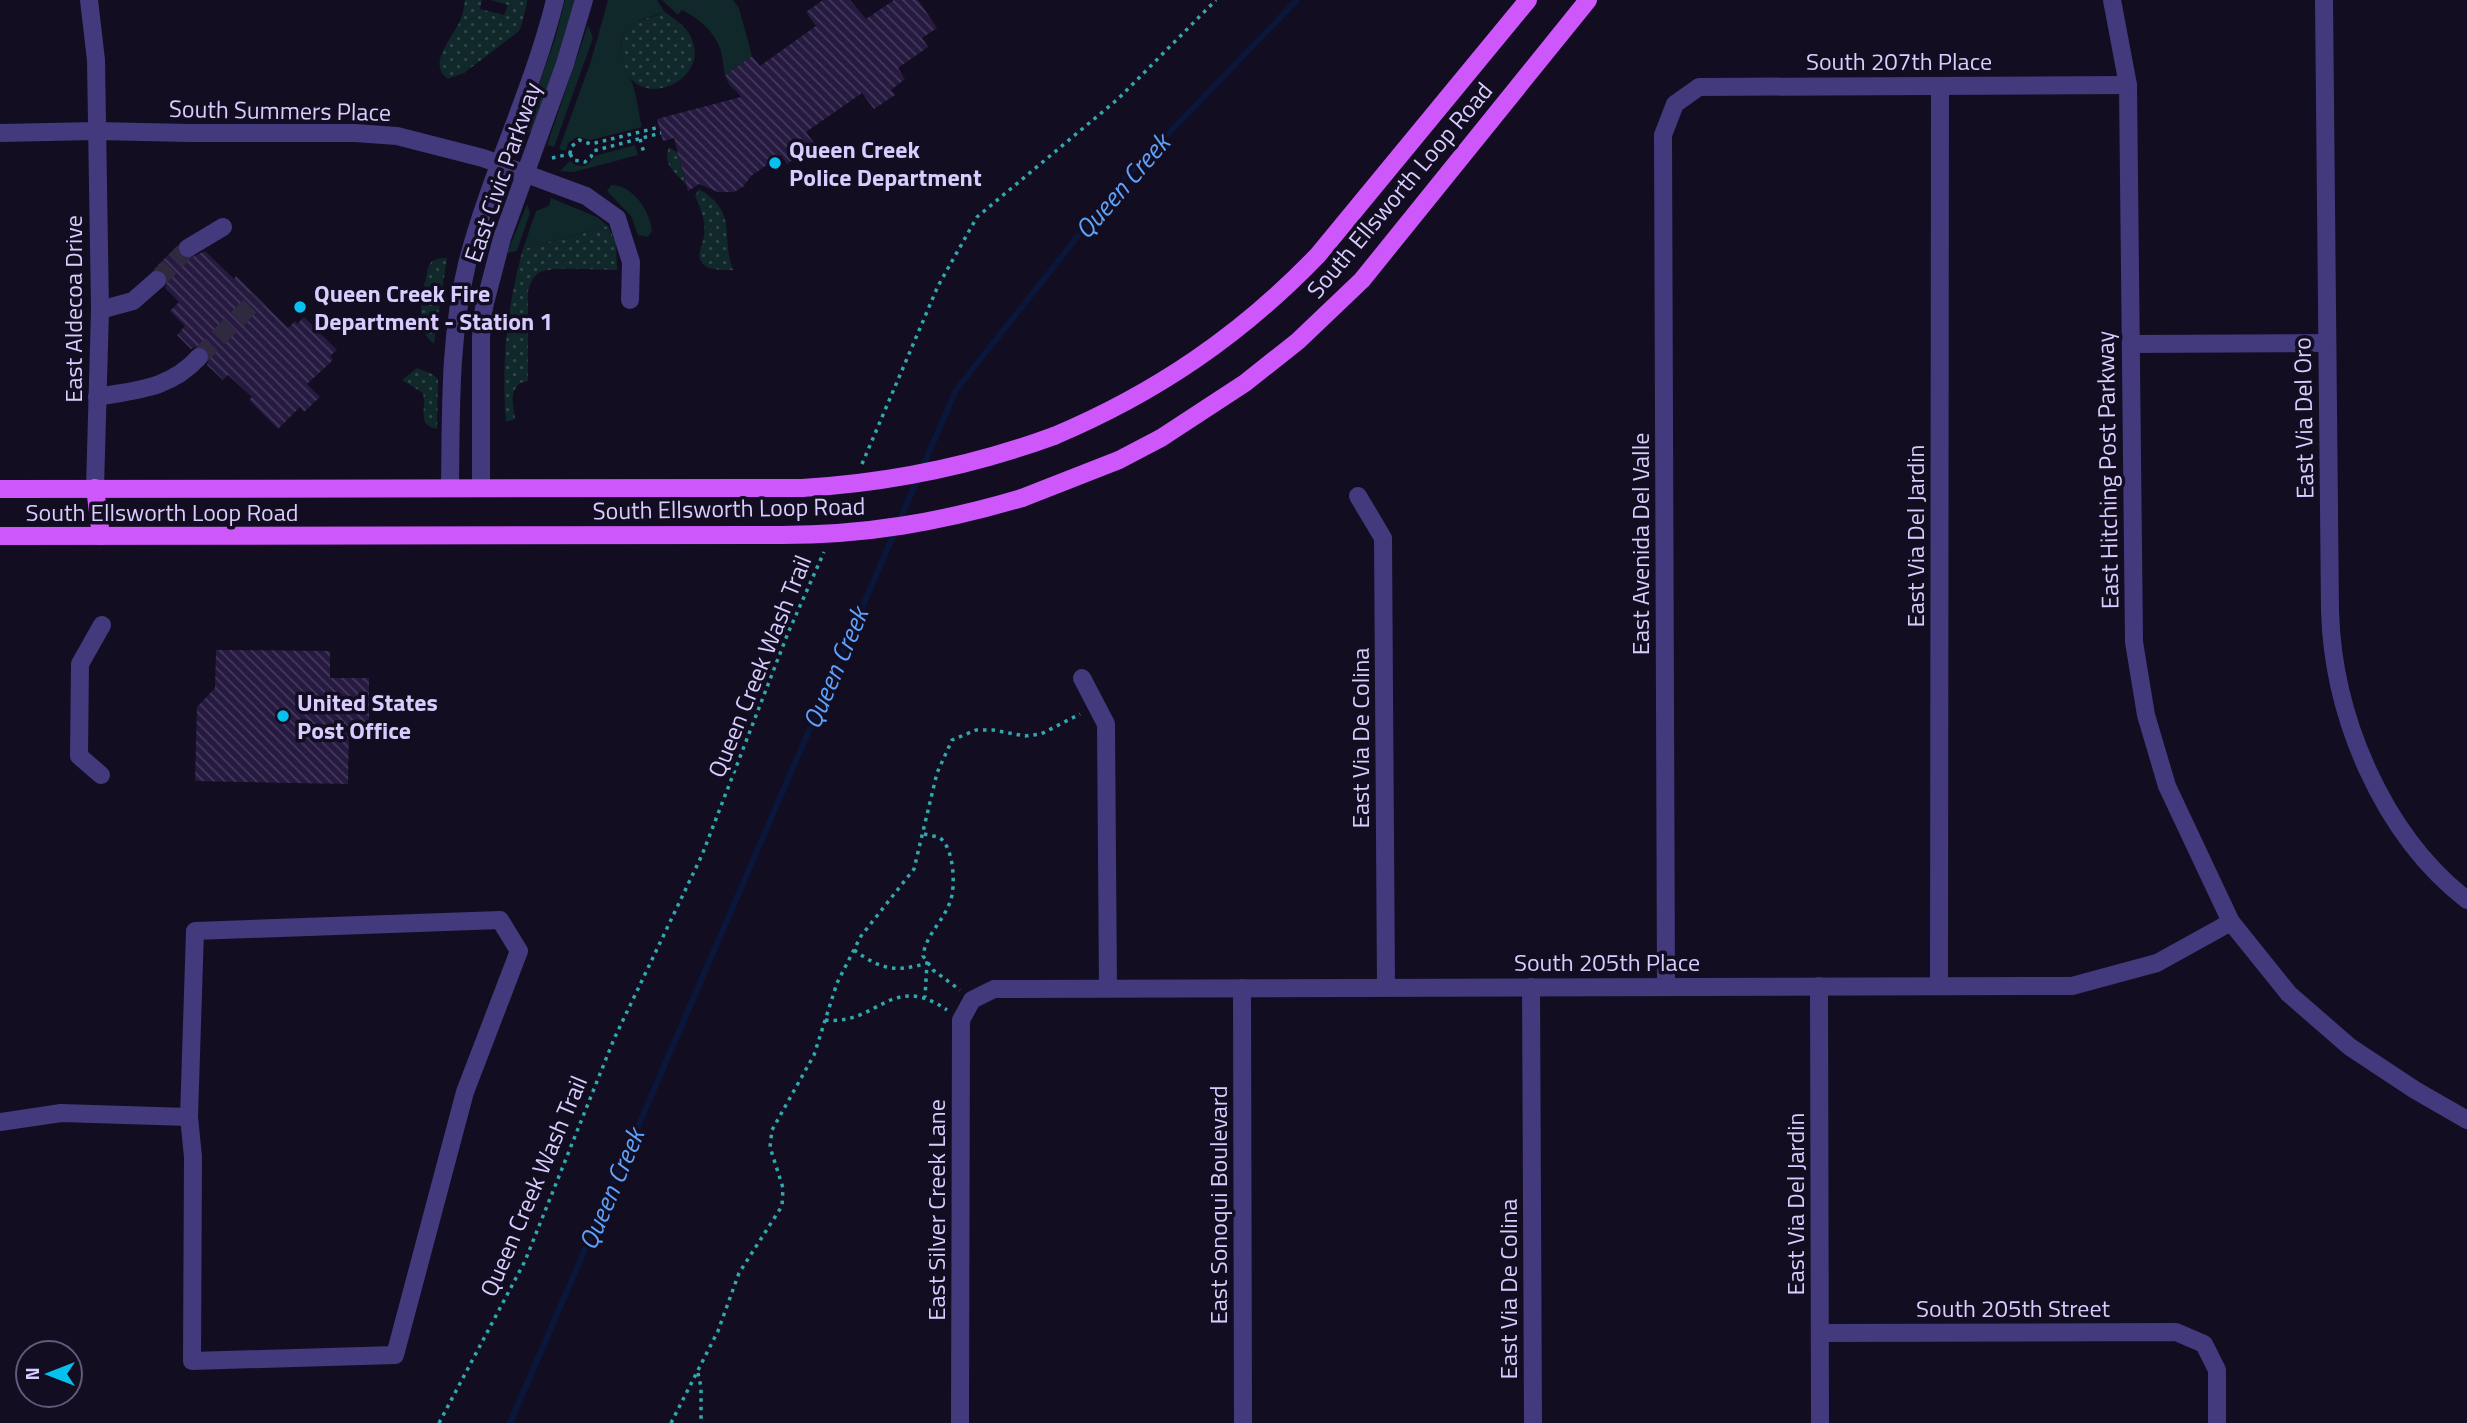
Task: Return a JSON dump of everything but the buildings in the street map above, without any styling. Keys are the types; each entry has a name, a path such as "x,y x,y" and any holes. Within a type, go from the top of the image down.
{"main road":[{"name":"South Ellsworth Loop Road","path":"0,489 803,488 876,482 930,473 985,459 1054,436 1115,409 1166,381 1198,360 1293,281 1318,255 1528,0"},
{"name":"South Ellsworth Loop Road","path":"0,536 817,535 903,527 961,516 1022,498 1119,460 1161,438 1245,383 1298,341 1362,280 1588,0"},
{"path":"95,488 101,536"}],"street":[{"name":"East Aldecoa Drive","path":"89,0 96,60 100,310 95,488"},
{"name":"East Civic Parkway","path":"450,488 452,371 457,320 470,255 543,46 555,0"},
{"name":"East Civic Parkway","path":"481,488 481,337 484,307 502,238 565,64 584,0"},
{"name":"East Hitching Post Parkway","path":"2112,0 2128,85 2134,642 2146,715 2167,786 2231,922 2289,995 2350,1047 2467,1120"},
{"name":"East Via Del Oro","path":"2324,0 2330,611 2335,672 2356,739 2371,776 2396,823 2427,863 2467,900"},
{"name":"South 207th Place","path":"1675,104 1699,86 2128,85"},
{"name":"East Via Del Jardin","path":"1939,985 1940,86"},
{"name":"East Avenida Del Valle","path":"1666,986 1663,135 1675,104"},
{"name":"South Summers Place","path":"0,133 355,133 397,136 501,163 586,196 617,218 631,262 630,300"},
{"path":"188,248 223,227"},
{"path":"100,310 133,301 157,280"},
{"path":"2131,344 2326,343"},
{"path":"97,397 156,387 186,372 199,357"},
{"name":"East Via De Colina","path":"1357,496 1383,538 1387,987"},
{"path":"101,775 79,757 79,677 80,664 102,625"},
{"path":"1082,678 1106,724 1108,988"},
{"path":"500,920 519,951 465,1092 395,1355 192,1361 193,1157 189,1116 195,931 500,920"},
{"name":"South 205th Place","path":"975,998 993,989 2072,986 2157,962 2231,922"},
{"name":"East Via De Colina","path":"1531,986 1533,1423"},
{"name":"East Via Del Jardin","path":"1819,986 1820,1423"},
{"name":"East Sonoqui Boulevard","path":"1242,988 1243,1423"},
{"name":"East Silver Creek Lane","path":"960,1423 961,1020 975,998"},
{"path":"0,1122 61,1113 189,1116"},
{"name":"South 205th Street","path":"1820,1333 2176,1332 2204,1344 2217,1370 2217,1423"}],"path":[{"path":"857,475 938,286 977,217 1118,99 1216,0"},
{"path":"660,127 591,144 583,140 576,141 570,154 574,160 585,162 593,151 661,133"},
{"path":"640,139 644,153"},
{"path":"550,158 570,154"},
{"name":"Queen Creek Wash Trail","path":"439,1423 525,1261 614,1039 702,855 788,633 825,548"},
{"path":"671,1423 718,1331 739,1273 782,1206 783,1188 769,1147 772,1130 814,1055 837,983 861,936 914,869 937,773 952,740 976,730 1025,736 1041,734 1096,704"},
{"path":"924,834 940,838 949,851 954,876 950,902 925,944 923,956 927,963 955,988 975,998"},
{"path":"854,950 870,962 897,970 927,963"},
{"path":"925,997 927,963"},
{"path":"825,1020 852,1018 902,996 925,997 961,1020"},
{"path":"698,1372 701,1387 701,1423"}],"green space":[{"path":"465,0 482,0 480,9 504,15 508,5 491,0 527,0 527,3 518,32 464,73 448,79 442,73 440,59 460,20"},
{"path":"565,0 575,0 559,57 532,130 526,135 523,129 555,39"},
{"path":"608,0 657,0 664,11 634,24 627,30 621,44 620,50 634,89 642,127 591,140 577,137 568,143 566,151 559,149 591,61"},
{"path":"662,0 733,0 739,8 752,56 725,75 720,48 709,30 682,10 678,15"},
{"path":"664,11 688,32 694,49 693,64 685,76 672,85 658,89 643,87 631,79 622,63 621,42 626,31 635,23"},
{"path":"588,25 593,38 554,147 547,145"},
{"path":"635,145 638,155 574,172 560,171 570,161 584,166 595,156"},
{"path":"669,147 678,153 686,185 669,164"},
{"path":"611,185 626,189 644,208 652,231 648,237 638,235 631,216 607,191"},
{"path":"699,189 711,198 724,216 733,270 710,268 705,266 700,258 704,225 695,196"},
{"path":"551,198 597,217 608,226 523,249 536,211 549,206"},
{"path":"527,204 530,213 517,251 507,253"},
{"path":"608,226 616,243 617,270 546,270 532,280 528,291 528,381 516,387 513,400 515,419 506,422 504,378 507,335 523,249"},
{"path":"447,258 434,344 423,328 421,308 428,267 432,261"},
{"path":"417,368 438,379 437,429 424,420 423,393 402,380"}],"waterway":[{"name":"Queen Creek","path":"510,1423 956,390 1116,188 1297,0"}],"tunnel":[{"path":"157,280 188,248"},
{"path":"199,357 258,298"}],"place":[{"name":"Queen Creek Police Department","path":"775,163"},
{"name":"Queen Creek Fire Department - Station 1","path":"300,307"},
{"name":"United States Post Office","path":"283,716"}]}
